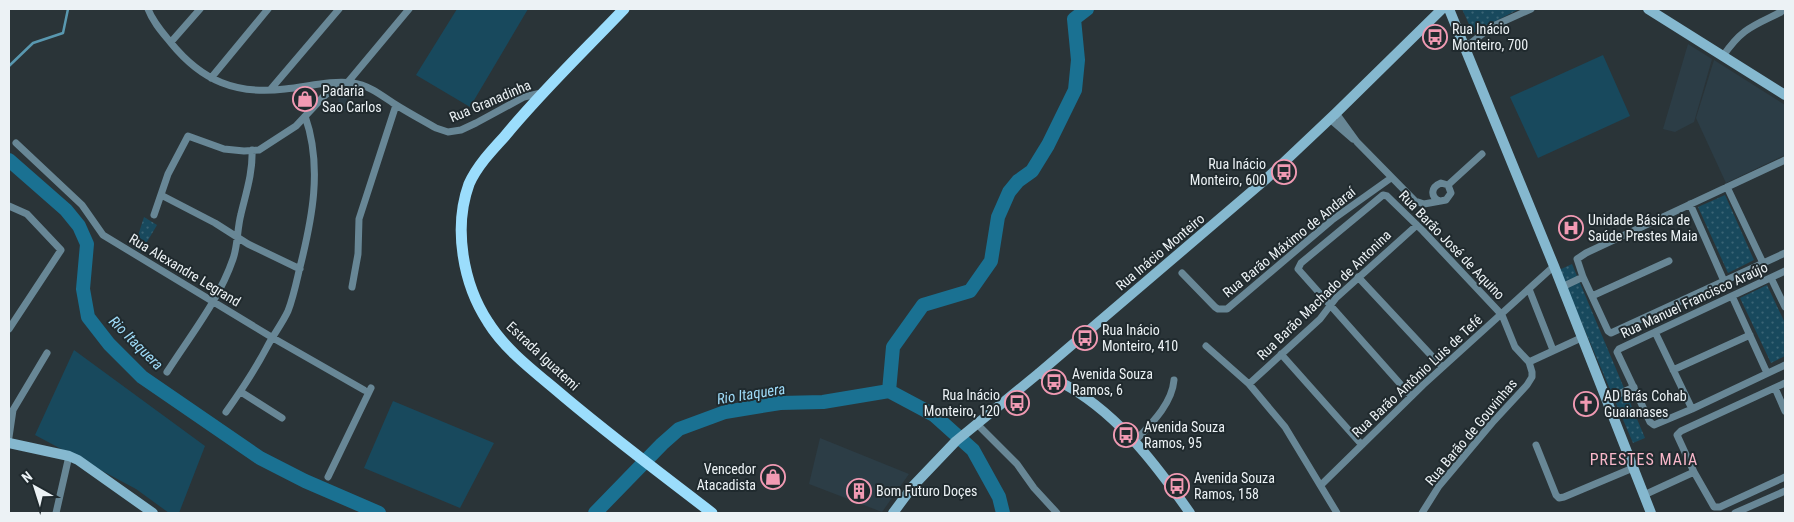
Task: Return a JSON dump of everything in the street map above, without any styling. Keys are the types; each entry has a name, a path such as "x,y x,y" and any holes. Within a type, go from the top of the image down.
{"main road":[{"name":"Estrada Iguatemi","path":"624,9 541,94 481,164 470,184 461,227 464,260 478,306 489,324 510,348 575,406 712,513"}],"street":[{"name":"Rua Granadinha","path":"148,9 154,21 190,64 211,78 228,86 242,89 270,90 348,82 368,88 436,128 454,132 476,124 524,97 541,94"},
{"path":"171,42 200,9"},
{"path":"211,78 268,9"},
{"path":"270,90 339,9"},
{"path":"348,82 409,9"},
{"name":"Rua Inácio Monteiro","path":"893,513 920,479 956,442 1039,374 1265,180 1442,9"},
{"path":"1449,9 1554,266 1651,513"},
{"path":"1466,47 1491,26 1531,9"},
{"path":"1648,9 1785,95"},
{"path":"1723,56 1741,33 1781,12"},
{"path":"154,215 168,174 188,136 224,149 259,150 296,126 323,97 340,83"},
{"path":"352,287 358,254 359,219 396,105"},
{"path":"226,412 241,392 288,310 300,268 308,237 314,190 313,148 305,116"},
{"path":"1333,116 1418,204 1429,204 1446,200 1450,197 1451,191 1448,185 1441,183 1434,187 1434,196 1439,201"},
{"name":"Rua Alexandre Legrand","path":"16,143 82,205 103,235 273,338 368,389 328,477"},
{"path":"167,372 212,302 232,262 238,223 251,173 252,150"},
{"path":"1448,185 1482,154"},
{"path":"1785,160 1578,257 1577,260 1608,331 1613,333 1785,253"},
{"name":"Rua Barão Máximo de Andaraí","path":"1182,273 1215,308 1227,309 1332,220 1391,178"},
{"path":"1728,187 1763,263"},
{"path":"161,194 215,223 237,238 300,268"},
{"name":"Rua Barão José de Aquino","path":"1330,306 1298,271 1300,263 1383,195 1387,196 1502,315 1515,347 1529,362"},
{"path":"1690,204 1724,281"},
{"path":"9,206 27,214 61,250 9,329"},
{"name":"Rua Barão Machado de Antonina","path":"1249,384 1320,319 1336,298 1358,277 1417,225"},
{"path":"1592,296 1669,261"},
{"name":"Rua Barão Antônio Luis de Tefé","path":"1321,485 1411,396 1554,266"},
{"name":"Rua Manuel Francisco Araújo","path":"1634,387 1617,354 1619,349 1785,271"},
{"path":"1358,277 1442,367"},
{"path":"1562,287 1583,277"},
{"path":"1771,278 1785,307"},
{"path":"1529,289 1553,350"},
{"path":"1732,296 1767,373"},
{"path":"1330,306 1411,396"},
{"path":"1655,332 1692,409"},
{"path":"1673,370 1750,335"},
{"path":"1529,362 1582,338"},
{"path":"1206,346 1249,384 1285,427 1337,513"},
{"path":"9,437 11,409 48,353"},
{"path":"1281,354 1362,445"},
{"name":"Rua Barão de Gouvinhas","path":"1422,513 1439,486 1530,381 1532,372 1529,362"},
{"path":"1606,400 1634,387 1650,422 1657,425 1785,364"},
{"path":"1039,374 1078,393 1119,425 1135,441 1190,513"},
{"path":"1135,441 1167,402 1174,380"},
{"path":"1785,383 1681,431 1677,435 1694,472 1712,505 1716,508 1785,477"},
{"path":"1775,388 1785,411"},
{"path":"241,392 282,418"},
{"path":"978,425 1017,464 1034,488 1057,513"},
{"path":"9,443 69,456 87,466 153,513"},
{"path":"1536,445 1556,495 1560,498 1633,468"},
{"path":"56,513 69,456"},
{"path":"1644,495 1694,472"},
{"path":"1735,513 1785,491"}],"shaded area":[{"path":"457,9 528,9 470,107 416,75"},
{"path":"1462,9 1519,9 1473,33"},
{"path":"1688,44 1712,59 1694,122 1675,132 1663,129"},
{"path":"1603,55 1630,116 1538,158 1510,97"},
{"path":"1714,60 1785,105 1785,155 1726,183 1696,118"},
{"path":"347,91 347,111 339,111 338,92"},
{"path":"1725,195 1754,260 1728,273 1698,207"},
{"path":"144,217 157,225 141,252 134,248"},
{"path":"1572,264 1645,438 1633,443 1559,270"},
{"path":"1767,285 1785,323 1785,356 1771,363 1740,298"},
{"path":"74,350 205,446 179,513 169,513 136,489 35,435"},
{"path":"393,401 494,443 460,508 364,468"},
{"path":"820,438 909,474 882,512 809,484"}],"waterway":[{"path":"9,66 33,43 63,33 68,9"},
{"path":"889,391 893,347 923,305 970,291 991,261 998,217 1009,192 1018,181 1032,171 1048,145 1075,90 1078,60 1074,19 1087,9"},
{"name":"Rio Itaquera","path":"9,160 66,210 79,226 87,244 83,289 88,317 109,344 142,377 260,458 305,481 379,513"},
{"path":"889,391 934,415 973,450 999,497 1003,513"},
{"name":"Rio Itaquera","path":"595,513 679,429 725,412 780,403 823,402 889,391"}],"place":[{"name":"Rua Inácio Monteiro, 700","path":"1435,37"},
{"name":"Padaria Sao Carlos","path":"305,99"},
{"name":"Rua Inácio Monteiro, 600","path":"1284,172"},
{"name":"Unidade Básica de Saúde Prestes Maia","path":"1571,228"},
{"name":"Rua Inácio Monteiro, 410","path":"1085,338"},
{"name":"Avenida Souza Ramos, 6","path":"1054,382"},
{"name":"Rua Inácio Monteiro, 120","path":"1017,403"},
{"name":"AD Brás Cohab Guaianases","path":"1586,404"},
{"name":"Avenida Souza Ramos, 95","path":"1126,435"},
{"name":"Vencedor Atacadista","path":"773,477"},
{"name":"Avenida Souza Ramos, 158","path":"1177,486"},
{"name":"Bom Futuro Doçes","path":"859,491"}],"district":[{"name":"PRESTES MAIA","path":"1644,459"}]}
